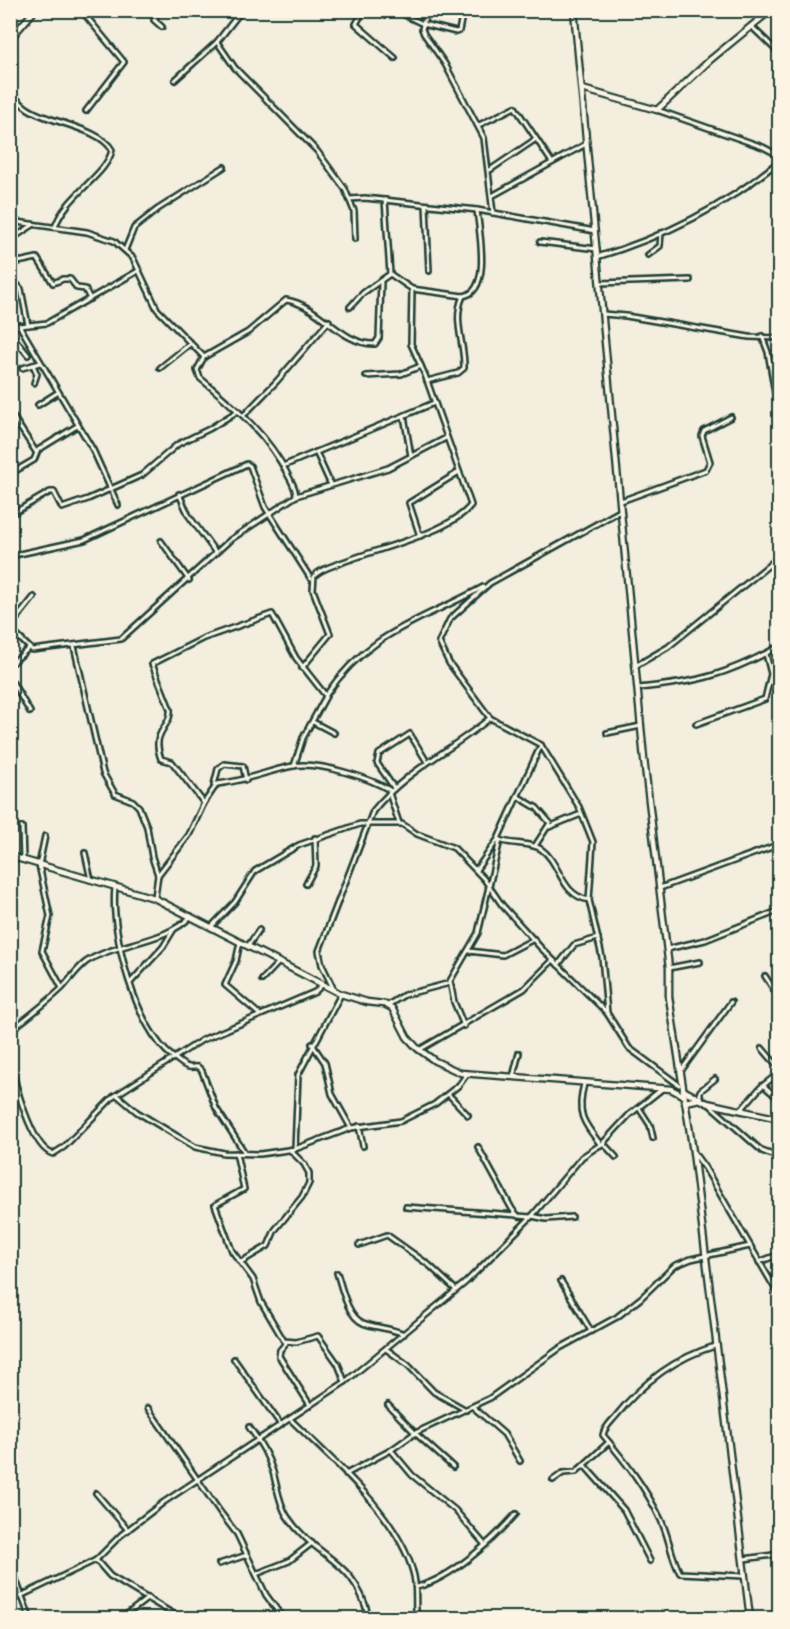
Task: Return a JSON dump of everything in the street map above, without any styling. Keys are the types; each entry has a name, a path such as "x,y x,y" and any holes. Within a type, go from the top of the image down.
{"main road":[{"path":"10,39 35,10"},
{"path":"574,10 641,726 669,968 669,997 693,1152 750,1618"},
{"path":"582,89 657,110 710,60 771,10"},
{"path":"10,856 154,898 341,994 388,1006 395,1012 407,1037 419,1050 449,1069 467,1074 584,1084 662,1089 671,1089 681,1084"},
{"path":"671,1089 684,1096 707,1103 778,1118"},
{"path":"684,1096 700,1099"}],"street":[{"path":"81,10 124,62 86,111"},
{"path":"159,10 154,20 162,27"},
{"path":"175,80 216,42 241,12 236,10"},
{"path":"364,10 356,22 358,28 395,58"},
{"path":"394,10 423,24 448,31 459,31 463,10"},
{"path":"427,10 423,24 424,34 445,64 478,125 488,149 493,213"},
{"path":"751,26 780,54"},
{"path":"216,42 235,68 317,151 351,199 356,239"},
{"path":"10,92 25,108 57,123 85,131 105,142 112,150 97,172 63,208 55,227"},
{"path":"478,125 513,106 551,161"},
{"path":"597,257 628,248 717,204 780,158 763,147 657,110"},
{"path":"490,170 536,139"},
{"path":"492,196 519,183 551,161 587,143"},
{"path":"125,250 134,228 158,209 224,167"},
{"path":"351,199 385,200 477,210 595,231"},
{"path":"385,200 390,274"},
{"path":"426,205 429,270"},
{"path":"390,274 412,289 463,296 470,294 482,277 477,210"},
{"path":"10,221 110,238 133,258 157,309 204,357"},
{"path":"10,240 33,225"},
{"path":"648,255 660,246 661,233"},
{"path":"540,242 597,249"},
{"path":"10,249 18,262 37,258 53,283 70,279 77,288 85,289 90,299"},
{"path":"10,327 47,323 69,308 90,299 139,271"},
{"path":"350,308 363,293 390,274"},
{"path":"10,277 21,289 28,325"},
{"path":"600,283 690,280"},
{"path":"296,496 283,466 268,442 239,411 197,374 204,357 248,332 286,300 329,321 356,342 364,345 378,342 381,282"},
{"path":"312,579 326,568 420,536 470,508 427,381 410,339 412,289"},
{"path":"427,381 458,373 464,368 458,318 463,296"},
{"path":"603,314 749,337 780,338"},
{"path":"243,415 277,381 329,321"},
{"path":"19,326 78,426 118,505"},
{"path":"10,333 28,355"},
{"path":"762,336 768,352 780,422"},
{"path":"160,368 190,343"},
{"path":"22,368 40,363"},
{"path":"33,365 37,374 34,383"},
{"path":"366,376 401,374 421,366"},
{"path":"38,405 57,393"},
{"path":"283,466 352,435 434,403"},
{"path":"10,514 52,491 62,508 88,500 142,475 178,444 239,411"},
{"path":"10,412 36,452"},
{"path":"405,416 411,456"},
{"path":"621,501 676,483 706,470 710,462 702,436 704,431 731,417"},
{"path":"10,474 30,464 36,452 54,438 78,426"},
{"path":"10,665 28,649 74,646 121,639 189,580 230,540 270,516 296,496 330,483 370,474 446,438"},
{"path":"316,452 330,483"},
{"path":"10,556 84,540 247,464 270,516 312,579 330,634 302,668"},
{"path":"420,536 409,503 459,472"},
{"path":"179,494 189,516 216,553"},
{"path":"294,766 303,738 326,696 351,663 372,644 490,583 610,514 622,510"},
{"path":"161,541 189,580"},
{"path":"637,665 668,647 780,556"},
{"path":"490,583 450,619 439,642 449,663 490,718 541,745 555,765 581,813 593,842 589,900 598,938 608,1013"},
{"path":"28,649 11,630 34,597"},
{"path":"204,802 172,762 161,759 159,735 171,717 152,664 204,638 272,614 302,668 326,696"},
{"path":"74,646 103,773 115,794 132,801 139,807 147,827 152,857 158,875"},
{"path":"639,688 693,682 720,676 780,646"},
{"path":"696,724 768,696 771,674 766,654"},
{"path":"10,678 30,712"},
{"path":"334,990 322,965 319,951 367,822 391,791 427,762 490,718"},
{"path":"313,722 334,734"},
{"path":"607,733 641,726"},
{"path":"399,823 391,791 377,763 379,754 410,734 427,762"},
{"path":"464,1026 454,1002 450,984 453,975 469,951 481,922 499,840 541,745"},
{"path":"154,898 158,875 189,835 214,785 218,769 224,764 243,766 246,780"},
{"path":"214,785 246,780 294,766 314,766 358,777 391,791"},
{"path":"517,796 542,812 549,820 549,827"},
{"path":"535,846 549,827 581,813"},
{"path":"212,927 235,902 255,871 315,838 367,822 399,823 417,834 449,844 476,870 502,904 553,960 608,1013 629,1048 681,1084"},
{"path":"22,827 23,860"},
{"path":"45,836 39,865 50,916 42,951 62,988"},
{"path":"306,884 316,866 315,838"},
{"path":"499,840 535,846 548,856 567,886 581,898 589,900"},
{"path":"476,870 499,840"},
{"path":"660,888 780,844"},
{"path":"85,852 91,880"},
{"path":"115,886 113,905 130,983 155,1041 186,1067 198,1067 202,1071 216,1108 244,1153"},
{"path":"667,949 705,940 778,911"},
{"path":"11,1029 62,988 84,963 103,952 175,927 191,916"},
{"path":"130,983 163,947 175,927"},
{"path":"238,953 247,946 259,930"},
{"path":"558,965 574,945 580,941 598,938"},
{"path":"469,951 503,954 534,939"},
{"path":"240,942 225,985 259,1014"},
{"path":"419,1050 464,1026 524,989 553,960"},
{"path":"262,980 279,962"},
{"path":"669,968 700,962"},
{"path":"765,976 780,999"},
{"path":"388,1006 404,995 450,984"},
{"path":"10,1059 18,1096 41,1146 53,1154 64,1147 117,1095 174,1058 210,1036 315,992 322,985"},
{"path":"295,1149 296,1083 312,1044 341,994"},
{"path":"681,1071 731,1002"},
{"path":"312,1044 325,1063 332,1094 351,1128"},
{"path":"741,1110 780,1070 762,1048"},
{"path":"513,1079 513,1068 519,1053"},
{"path":"117,1095 137,1112 195,1147 207,1151 244,1153 295,1149 351,1128 401,1121 423,1111 448,1094 467,1074"},
{"path":"700,1099 700,1091 715,1079"},
{"path":"584,1084 580,1100 582,1119 616,1157"},
{"path":"763,1085 780,1100"},
{"path":"10,1601 96,1560 128,1530 258,1438 345,1382 456,1290 532,1216 582,1157 602,1144 662,1089"},
{"path":"448,1094 468,1115"},
{"path":"10,1104 18,1096"},
{"path":"707,1103 762,1150 780,1158"},
{"path":"639,1108 650,1125 653,1138"},
{"path":"778,1118 780,1108"},
{"path":"359,1126 363,1146"},
{"path":"478,1147 517,1215"},
{"path":"240,1262 268,1246 275,1230 302,1197 309,1183 309,1173 304,1164 290,1150"},
{"path":"693,1152 705,1168 780,1297"},
{"path":"236,1153 244,1189 215,1205 232,1251 253,1279 261,1302 286,1343"},
{"path":"406,1207 546,1219 572,1217"},
{"path":"776,1220 780,1216"},
{"path":"359,1245 387,1235 429,1265 456,1290"},
{"path":"346,1474 391,1450 415,1433 473,1407 503,1390 560,1348 631,1307 668,1270 681,1262 750,1246"},
{"path":"759,1262 780,1254"},
{"path":"337,1273 356,1318 363,1323 405,1334"},
{"path":"561,1281 591,1332"},
{"path":"310,1405 279,1356 280,1350 286,1343 318,1336 338,1364 345,1382"},
{"path":"715,1346 680,1360 649,1380 627,1401 603,1432 632,1470 651,1501 669,1539 680,1573 744,1576"},
{"path":"386,1349 413,1370 434,1392 466,1410"},
{"path":"234,1359 281,1425"},
{"path":"388,1405 453,1467"},
{"path":"473,1407 504,1434 520,1461"},
{"path":"148,1408 232,1527 266,1595 283,1618"},
{"path":"290,1419 375,1505 398,1540 411,1566 417,1587 417,1618"},
{"path":"249,1427 258,1438 271,1466 286,1515 312,1544 344,1567 357,1584 369,1618"},
{"path":"553,1480 563,1473 576,1472 609,1442"},
{"path":"391,1450 412,1475 455,1510 484,1545"},
{"path":"584,1465 621,1505 650,1561"},
{"path":"96,1493 128,1530"},
{"path":"417,1587 451,1571 484,1545 516,1514"},
{"path":"256,1574 289,1560 312,1544"},
{"path":"742,1560 780,1554"},
{"path":"219,1564 246,1555"},
{"path":"96,1560 110,1576 180,1618"},
{"path":"10,1564 30,1618"},
{"path":"122,1618 147,1598"},
{"path":"761,1618 780,1616"}]}
